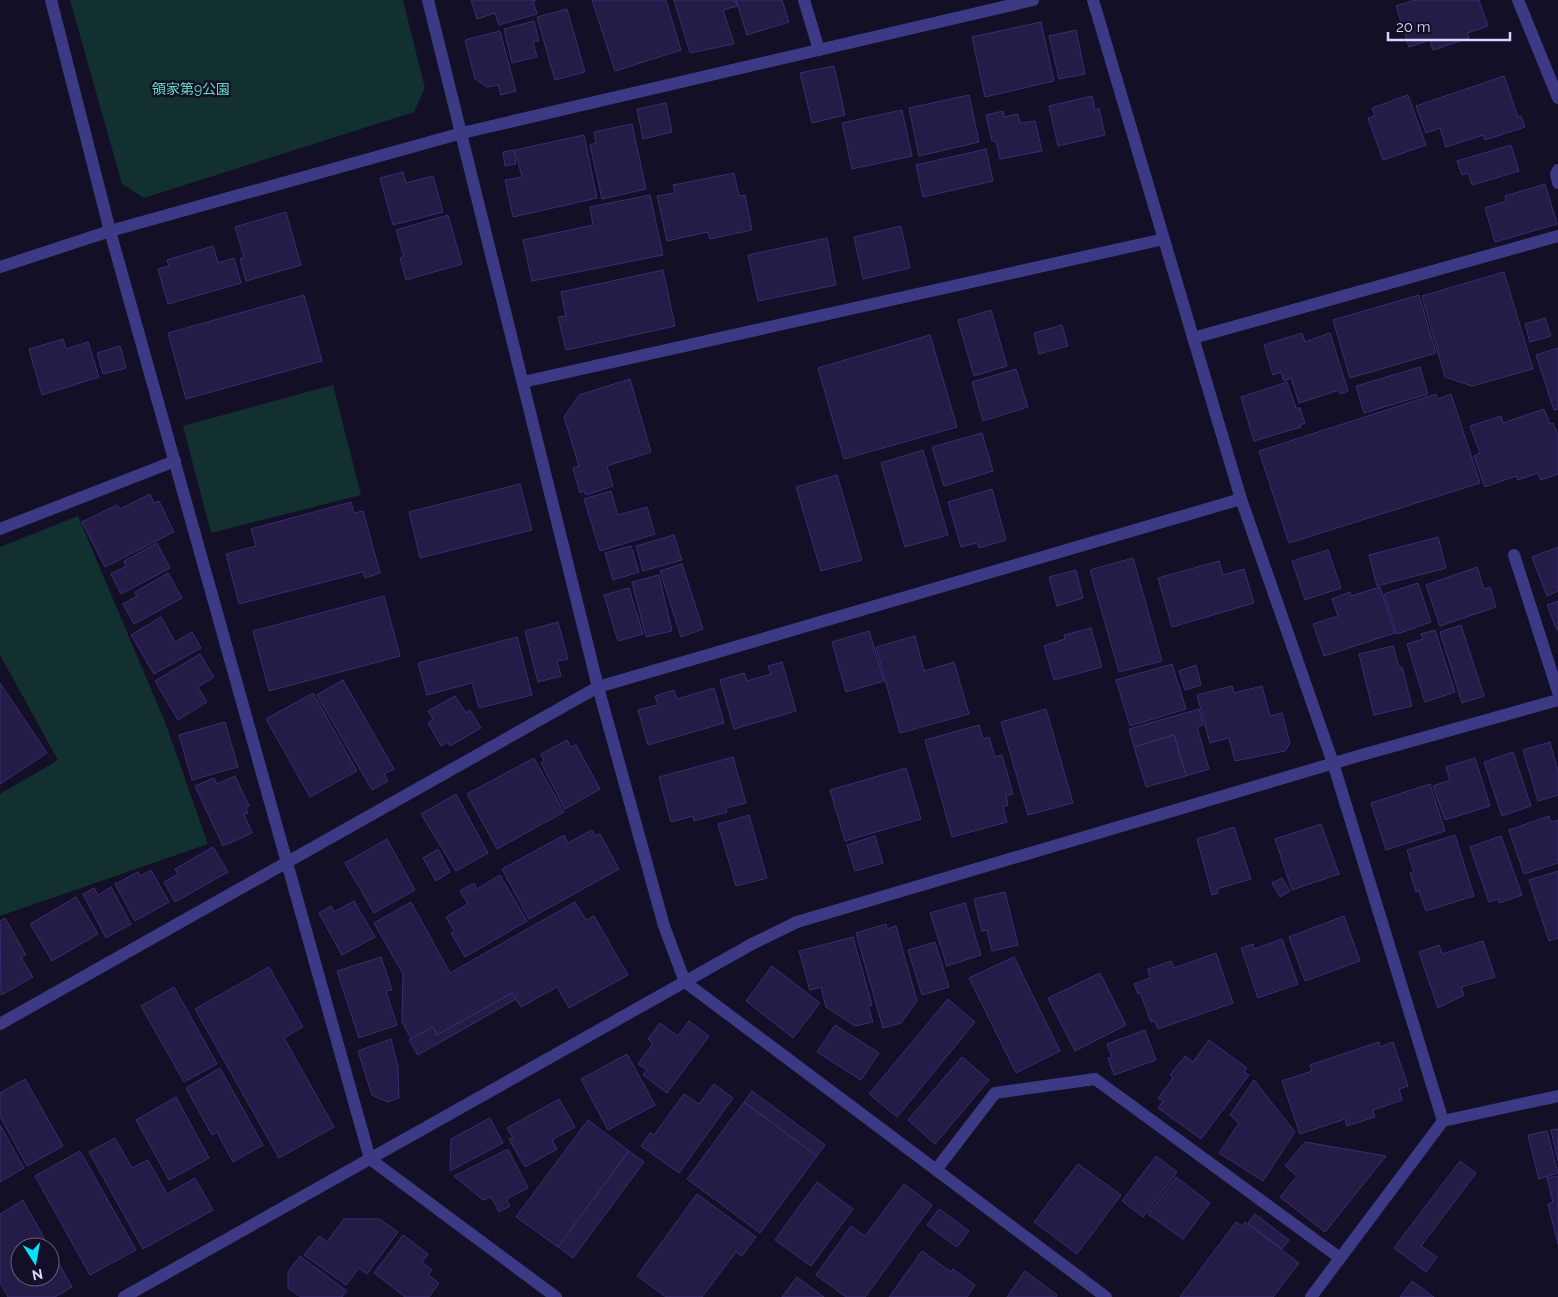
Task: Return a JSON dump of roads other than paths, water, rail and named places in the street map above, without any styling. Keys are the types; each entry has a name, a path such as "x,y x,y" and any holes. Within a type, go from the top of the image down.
{"street":[{"path":"51,0 110,231 289,862 370,1159 556,1297"},
{"path":"428,0 598,687 664,926 686,982 1106,1297"},
{"path":"804,0 820,50"},
{"path":"0,267 110,231 462,133 1033,0"},
{"path":"1093,0 1241,499 1333,763 1443,1121"},
{"path":"1518,0 1558,98"},
{"path":"1558,170 1556,174 1558,183"},
{"path":"1194,338 1558,236"},
{"path":"523,382 1164,240"},
{"path":"0,529 175,461"},
{"path":"0,1024 598,687 1241,499"},
{"path":"1514,555 1558,692"},
{"path":"124,1297 752,944 797,922 1333,763 1558,700"},
{"path":"936,1170 995,1093 1095,1079 1340,1258"},
{"path":"1311,1297 1443,1121 1558,1096"}],"park label":[{"name":"領家第9公園","path":"191,89"}]}
